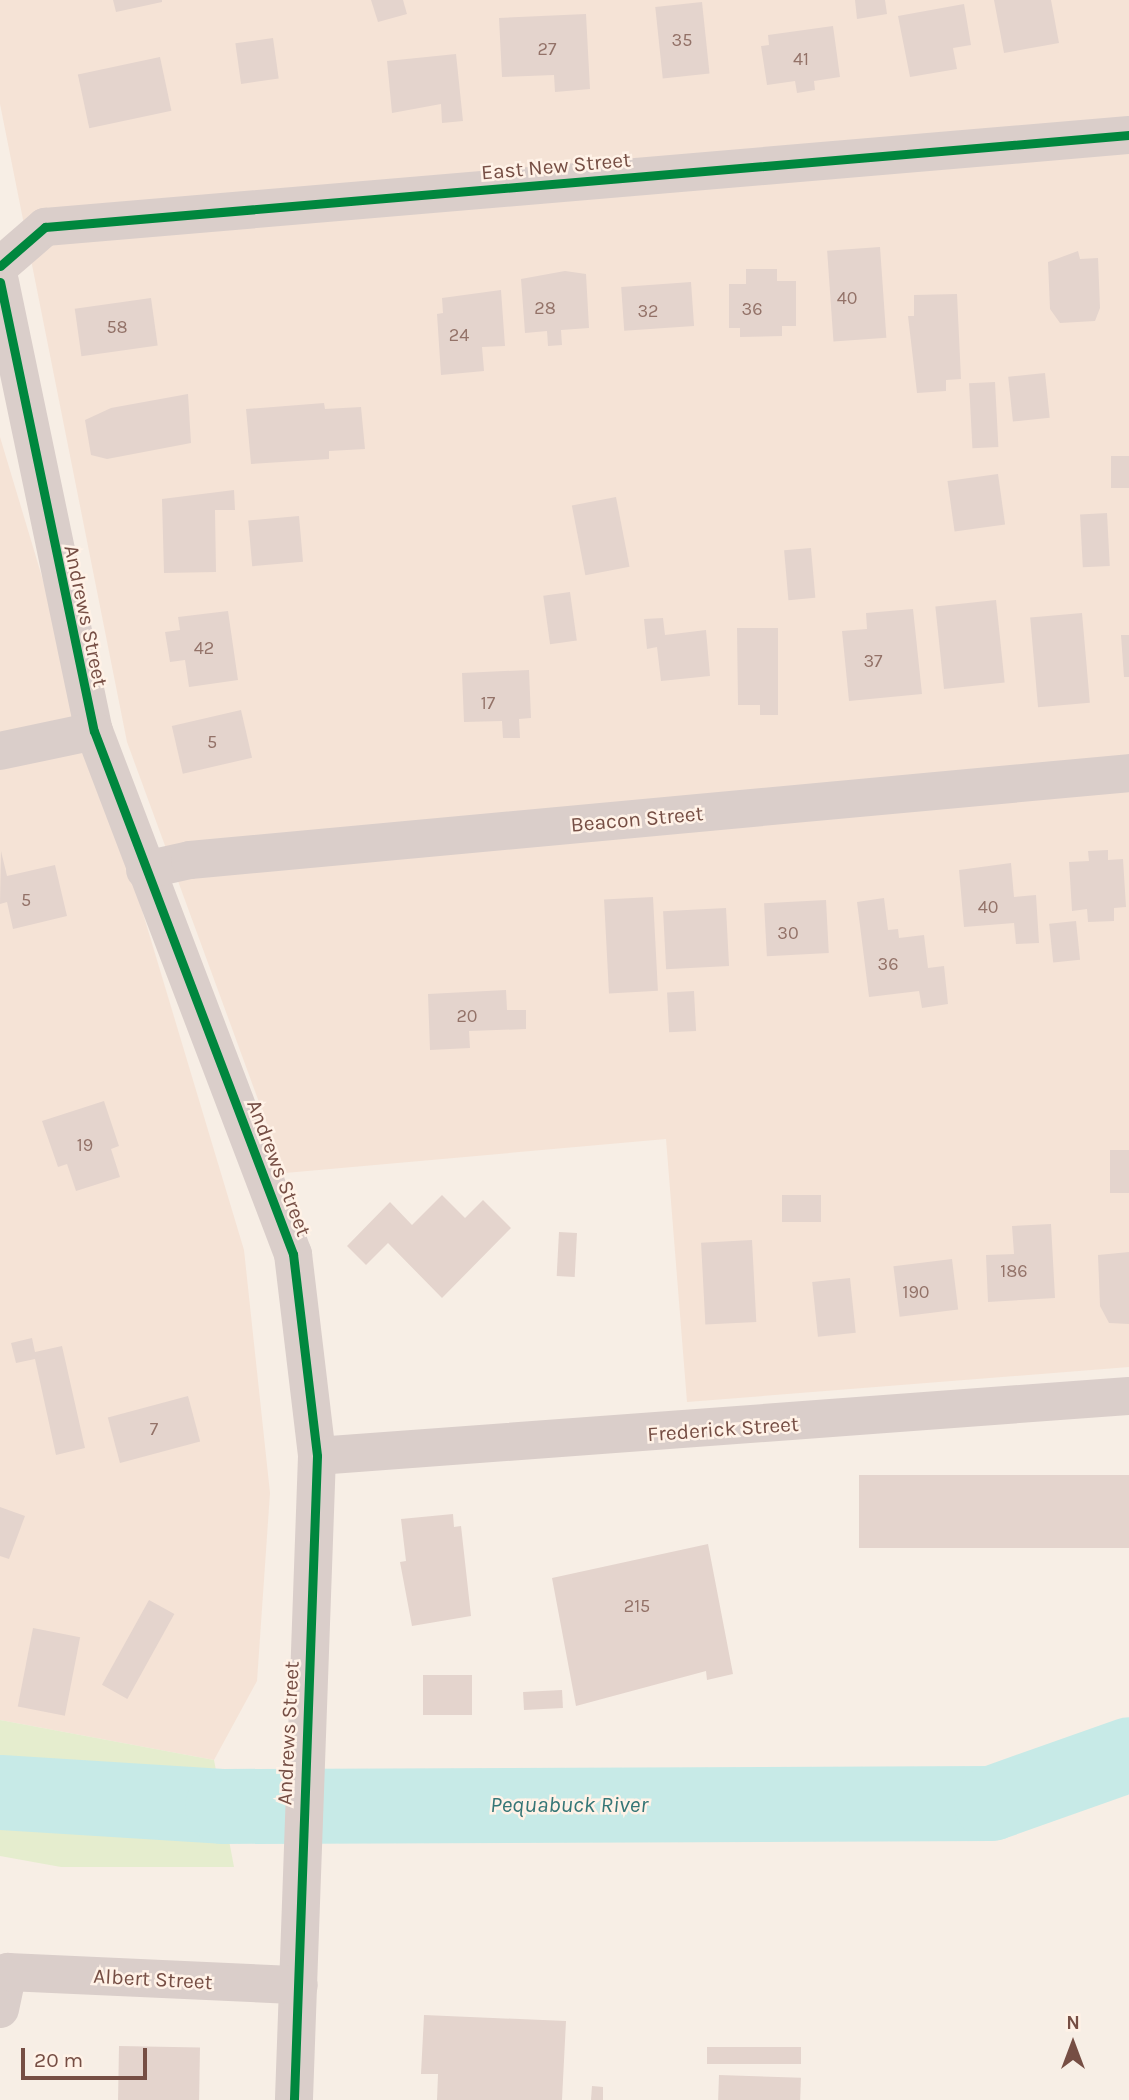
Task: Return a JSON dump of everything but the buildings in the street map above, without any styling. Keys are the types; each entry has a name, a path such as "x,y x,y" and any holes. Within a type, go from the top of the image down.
{"street":[{"name":"East New Street","path":"0,266 45,228 1129,135"},
{"name":"Andrews Street","path":"0,282 94,731 293,1254 317,1456 305,1714 299,1985 293,2100"},
{"path":"0,751 94,731"},
{"name":"Beacon Street","path":"145,870 190,860 1129,773"},
{"name":"Frederick Street","path":"317,1456 1129,1396"},
{"name":"Albert Street","path":"0,2009 8,1972 299,1985"}],"shaded area":[{"path":"0,0 1129,0 1129,1367 687,1402 666,1139 285,1173 127,742 0,104"},
{"path":"0,437 244,1250 270,1493 257,1681 214,1760 0,1720"}],"green space":[{"path":"0,1720 214,1760 234,1867 61,1867 0,1856"}],"waterway":[{"name":"Pequabuck River","path":"0,1792 222,1806 991,1803 1129,1754"}],"cycle path":[{"path":"0,266 45,227 1129,135"},
{"path":"0,282 94,731 293,1254 317,1456 294,2100"}]}
